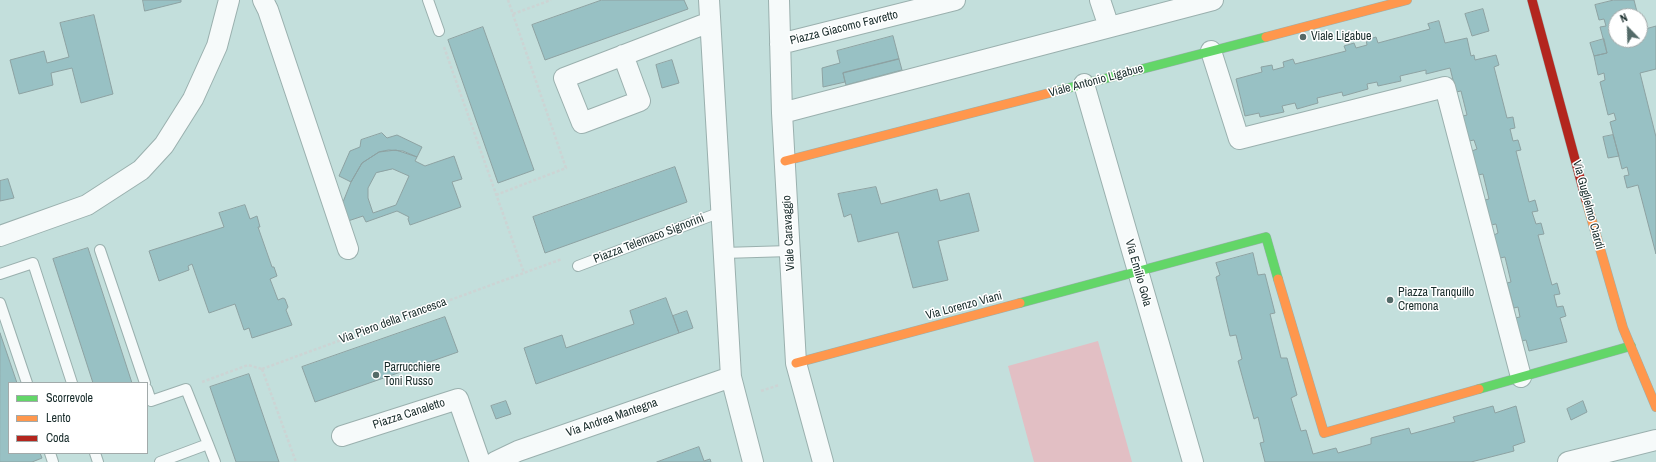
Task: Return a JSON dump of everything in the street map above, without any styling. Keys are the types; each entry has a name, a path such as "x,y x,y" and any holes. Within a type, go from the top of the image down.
{"street":[{"path":"0,236 88,205 141,170 164,145 193,100 217,46 229,0"},
{"path":"263,0 268,10 348,249"},
{"path":"709,0 731,377 753,462"},
{"name":"Viale Caravaggio","path":"779,0 782,113 796,363 823,462"},
{"name":"Piazza Giacomo Favretto","path":"780,44 954,0"},
{"path":"1100,0 1109,27"},
{"path":"782,113 1213,0"},
{"name":"Viale Antonio Ligabue","path":"785,161 1407,0"},
{"name":"Via Guglielmo Ciardi","path":"1532,0 1594,231 1623,328 1656,406"},
{"path":"623,55 710,22"},
{"path":"1211,51 1240,139 1445,87 1521,377"},
{"name":"Via Emilio Gola","path":"1084,84 1192,462"},
{"path":"1137,271 1266,236 1324,433 1631,346"},
{"name":"Via Lorenzo Viani","path":"796,363 1137,271"},
{"name":"Via Andrea Mantegna","path":"495,462 518,451 731,377"},
{"name":"Piazza Canaletto","path":"342,436 458,398 480,462"},
{"path":"1568,462 1617,456 1656,440"}],"lane":[{"path":"428,0 439,31"},
{"name":"Piazza Telemaco Signorini","path":"578,266 721,212"},
{"path":"100,250 145,382"},
{"path":"723,253 790,251"},
{"path":"0,274 32,263 72,382"},
{"path":"0,303 27,382"},
{"path":"148,392 151,401 186,390 215,462"},
{"path":"160,462 208,444"}],"path":[{"path":"496,195 566,168 508,0"},
{"path":"513,14 551,0"},
{"path":"439,31 524,273"},
{"name":"Via Piero della Francesca","path":"262,369 564,258 578,266"},
{"path":"186,390 248,365 262,369 296,462"},
{"path":"761,391 784,384"}],"shaded area":[{"path":"1098,341 1132,462 1034,462 1008,366"}],"building":[{"path":"143,0 181,0 181,2 145,11"},
{"path":"602,0 684,0 688,9 545,60 532,25"},
{"path":"1614,0 1634,0 1636,8 1608,8 1608,48 1648,48 1648,28 1656,26 1656,69 1640,73 1656,137 1656,254 1638,185 1627,188 1624,176 1629,175 1627,167 1622,169 1610,122 1616,120 1614,113 1608,115 1600,82 1605,80 1604,73 1598,75 1594,56 1607,53 1600,27 1606,26 1604,19 1599,20 1595,5"},
{"path":"1483,9 1489,31 1472,36 1465,14"},
{"path":"94,15 113,94 81,103 72,68 51,73 53,85 19,94 10,60 44,51 47,63 69,57 60,23"},
{"path":"1439,21 1445,43 1467,38 1471,56 1474,55 1475,60 1496,55 1499,65 1494,67 1507,118 1513,117 1515,128 1510,129 1513,141 1518,140 1521,150 1516,151 1529,202 1535,200 1538,211 1532,212 1536,224 1541,223 1544,234 1538,235 1552,285 1557,283 1560,294 1554,295 1557,307 1563,306 1566,316 1560,318 1567,342 1529,351 1526,340 1522,341 1515,318 1520,317 1518,307 1514,308 1507,283 1511,282 1505,257 1500,258 1494,235 1498,233 1496,224 1491,225 1485,200 1489,199 1483,174 1478,175 1472,151 1477,149 1474,140 1469,141 1463,116 1467,115 1461,91 1456,92 1450,68 1426,74 1426,70 1400,76 1401,81 1378,86 1377,82 1367,84 1368,89 1343,96 1342,92 1317,98 1318,103 1297,109 1295,103 1282,106 1284,112 1260,117 1259,113 1245,116 1236,79 1262,72 1261,67 1272,65 1273,70 1284,67 1283,62 1293,59 1295,64 1346,51 1344,46 1354,43 1356,48 1367,45 1366,40 1376,37 1378,43 1430,29 1428,24"},
{"path":"483,27 534,170 498,183 448,40"},
{"path":"893,36 899,59 843,73 845,82 823,87 822,68 840,63 837,51"},
{"path":"1604,39 1607,53 1594,56 1590,43"},
{"path":"899,59 902,70 846,85 843,73"},
{"path":"672,60 679,83 662,88 656,65"},
{"path":"382,133 387,138 397,135 422,147 417,157 396,150 379,152 362,163 351,182 339,176 350,151 360,147 361,140"},
{"path":"1613,135 1619,156 1608,158 1603,137"},
{"path":"389,150 403,151 417,157 415,161 425,166 454,156 462,179 452,182 461,207 410,225 408,219 409,217 397,211 366,222 363,216 342,223 336,204 343,202 351,182 362,163 379,152","holes":["393,169 409,176 396,205 373,213 368,198 368,188 376,173"]},
{"path":"675,167 687,202 545,253 533,217"},
{"path":"8,179 14,198 0,201 0,181"},
{"path":"876,187 881,204 937,189 940,201 969,193 979,231 938,241 948,280 913,288 898,232 858,242 851,214 844,217 838,194"},
{"path":"245,205 250,219 257,216 260,227 258,227 272,267 274,267 277,276 270,279 278,300 283,298 285,299 288,307 286,310 292,325 252,338 249,328 244,330 235,304 209,313 192,264 188,266 189,270 159,281 149,251 224,227 219,213"},
{"path":"88,248 132,382 93,382 53,259"},
{"path":"1253,253 1258,275 1265,274 1275,313 1270,314 1281,358 1287,358 1297,395 1291,398 1301,431 1306,430 1313,454 1336,448 1338,453 1371,444 1371,438 1409,428 1411,434 1455,422 1453,417 1493,406 1495,413 1516,406 1525,442 1513,446 1514,451 1471,462 1265,462 1260,443 1264,442 1258,417 1254,419 1238,361 1242,359 1236,335 1230,336 1216,277 1220,275 1216,263"},
{"path":"666,298 679,333 536,384 524,348 562,335 566,348 634,324 630,311"},
{"path":"687,311 693,328 679,333 673,316"},
{"path":"445,317 458,352 315,402 302,367"},
{"path":"0,333 17,382 8,382 8,454 40,454 42,458 32,462 0,462"},
{"path":"249,374 279,462 236,462 210,387"},
{"path":"506,401 511,414 496,419 491,406"},
{"path":"1583,401 1587,412 1571,420 1567,409"},
{"path":"699,447 704,461 710,459 711,462 657,462"}],"traffic: fast":[{"path":"1057,91 1266,37"},
{"path":"1020,303 1266,237 1278,279"},
{"path":"1479,389 1631,346"}],"traffic: slow":[{"path":"1266,37 1407,0"},
{"path":"785,161 1057,91"},
{"path":"1586,200 1623,328 1656,407"},
{"path":"1278,279 1324,433 1479,389"},
{"path":"796,363 1020,303"}],"traffic: jam":[{"path":"1532,0 1586,200"}],"place":[{"name":"Viale Ligabue","path":"1303,37"},
{"name":"Piazza Tranquillo Cremona","path":"1390,300"},
{"name":"Parrucchiere Toni Russo","path":"376,375"}]}
